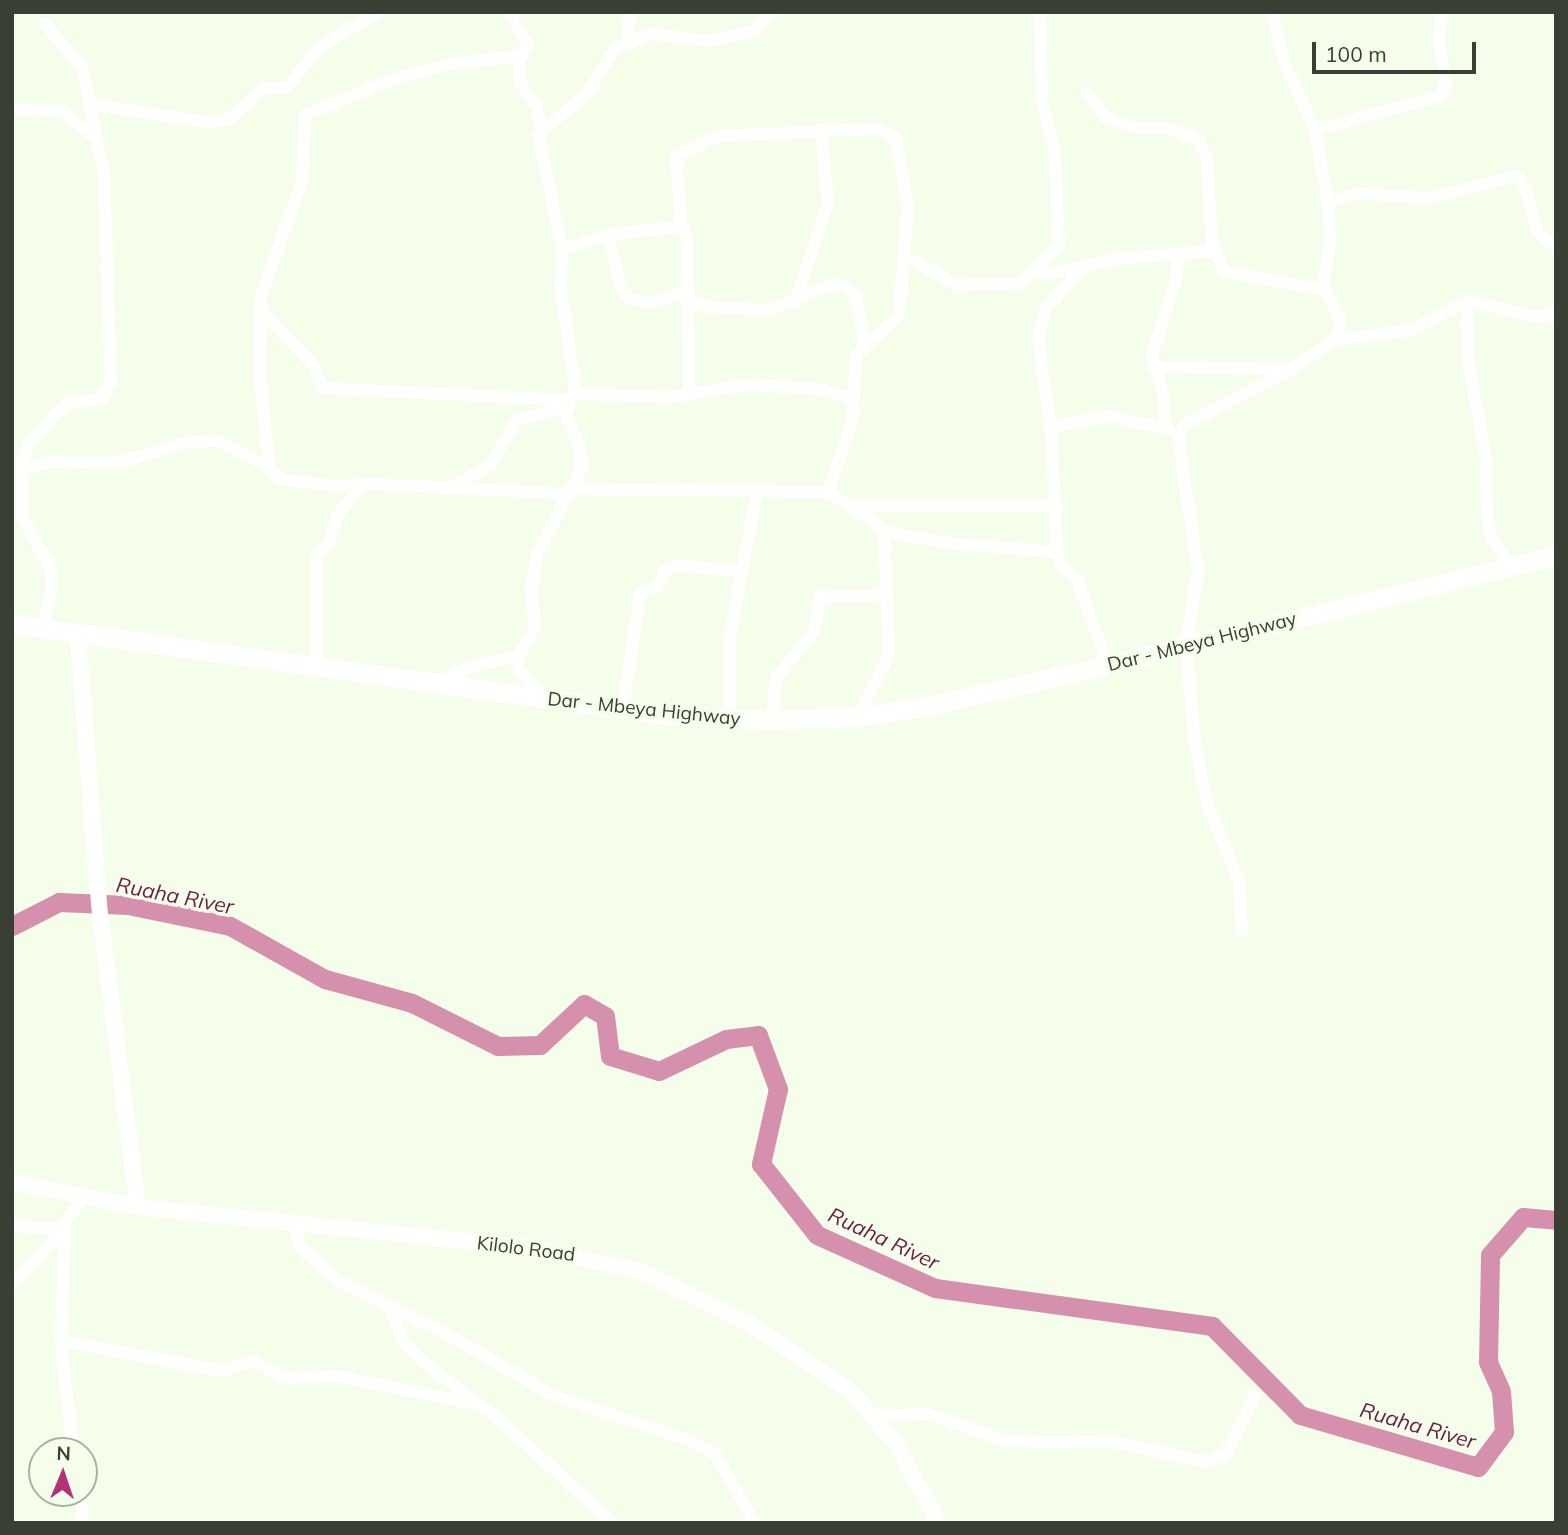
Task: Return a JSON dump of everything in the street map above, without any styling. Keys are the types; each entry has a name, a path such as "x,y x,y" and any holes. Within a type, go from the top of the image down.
{"highway":[{"name":"Dar - Mbeya Highway","path":"12,625 623,709 730,720 857,717 927,706 1108,665 1556,556"}],"main road":[{"path":"78,636 100,914 138,1207"},
{"name":"Kilolo Road","path":"12,1182 138,1207 534,1248 643,1272 750,1324 823,1371 874,1416 895,1443 939,1523"}],"street":[{"path":"89,104 207,122 228,120 264,88 286,88 321,46 379,12"},
{"path":"509,12 528,45 522,56 519,82 537,108 542,129 538,147 562,248 561,288 570,401 582,470 572,491 559,508 537,554 531,592 535,627 518,656 519,670 542,697"},
{"path":"628,42 630,12"},
{"path":"542,129 587,93 611,52 628,42 650,34 709,41 754,32 774,12"},
{"path":"905,256 960,285 1022,283 1037,271 1060,241 1055,155 1042,102 1040,12"},
{"path":"1272,12 1284,62 1315,130 1327,202 1330,242 1325,290 1341,324 1334,340"},
{"path":"1315,130 1441,96 1446,83 1439,42 1441,12"},
{"path":"42,628 51,594 51,569 24,523 22,470 28,446 57,412 69,403 102,399 109,393 104,174 78,59 45,24"},
{"path":"271,469 260,383 261,296 306,164 305,115 394,79 450,64 522,56"},
{"path":"1087,93 1105,117 1135,128 1168,128 1200,141 1207,160 1214,251 1227,273 1325,290"},
{"path":"12,110 62,111 94,138"},
{"path":"689,394 684,294 687,242 681,221 675,159 681,151 729,132 879,129 896,139 908,208 899,317 856,356 850,430 828,492"},
{"path":"795,303 828,202 821,130"},
{"path":"1327,202 1356,194 1431,198 1516,176 1524,184 1537,231 1556,247"},
{"path":"562,248 608,235 674,228 681,221"},
{"path":"608,235 620,285 628,298 652,303 684,294 708,307 759,310 795,303 830,285 850,288 861,311 865,347"},
{"path":"1037,271 1050,274 1116,259 1214,251"},
{"path":"1165,427 1164,397 1153,368 1152,356 1175,279 1178,256"},
{"path":"1084,268 1053,299 1041,323 1057,506 1057,552 1061,564 1077,580 1108,665"},
{"path":"1466,301 1468,358 1486,460 1487,517 1492,538 1510,566"},
{"path":"1242,930 1239,881 1208,806 1199,768 1186,646 1198,570 1178,436 1185,424 1246,397 1334,340 1411,330 1466,301 1537,317 1556,314"},
{"path":"262,311 313,365 323,388 570,401 689,394 745,385 820,389 854,399"},
{"path":"1153,368 1292,369"},
{"path":"447,489 491,465 517,420 570,401"},
{"path":"1051,427 1110,416 1165,427 1178,436"},
{"path":"22,470 50,462 125,461 187,442 218,441 271,469 279,479 447,489 828,492 878,522 884,532 888,662 857,717"},
{"path":"317,665 317,555 329,544 337,516 363,484"},
{"path":"730,720 730,635 757,491"},
{"path":"849,506 1057,506"},
{"path":"884,532 956,544 1057,552"},
{"path":"623,709 640,594 658,586 665,571 678,565 740,572"},
{"path":"772,720 776,678 814,632 820,597 888,595"},
{"path":"433,683 476,665 518,656"},
{"path":"12,1285 63,1225 82,1198"},
{"path":"294,1223 295,1238 312,1260 339,1281 445,1333 556,1397 686,1440 715,1454 755,1523"},
{"path":"12,1226 63,1225"},
{"path":"63,1225 62,1341 72,1437"},
{"path":"388,1306 406,1345 445,1381 480,1405 613,1523"},
{"path":"62,1341 222,1371 253,1362 287,1378 337,1376 480,1405"},
{"path":"874,1416 928,1413 1006,1441 1119,1443 1204,1462 1226,1454 1255,1396"}],"waterway":[{"name":"Ruaha River","path":"12,926 59,902 128,905 230,926 325,979 412,1003 498,1046 540,1045 584,1004 605,1016 610,1056 659,1071 726,1039 758,1035 778,1089 761,1164 817,1235 935,1288 1212,1326 1300,1415 1478,1467 1504,1432 1501,1391 1488,1362 1490,1255 1523,1217 1556,1220"}]}
